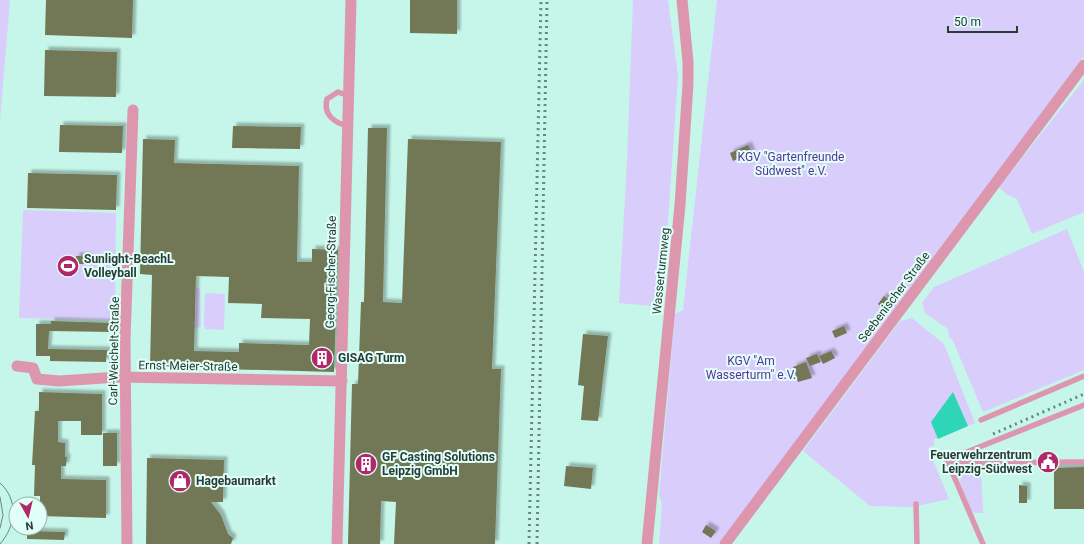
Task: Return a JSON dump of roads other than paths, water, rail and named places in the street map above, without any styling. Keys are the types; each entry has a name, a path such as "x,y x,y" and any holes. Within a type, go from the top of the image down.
{"street":[{"name":"Georg-Fischer-Straße","path":"337,544 351,0"},
{"name":"Wasserturmweg","path":"647,544 680,206 688,84 688,62 682,0"},
{"name":"Seebenischer Straße","path":"725,544 1084,65"},
{"name":"Carl-Weichelt-Straße","path":"127,544 125,340 133,110"},
{"name":"Ernst-Meier-Straße","path":"17,366 33,368 37,379 59,381 126,377 342,381"}],"lane":[{"path":"348,126 338,124 329,116 325,106 327,99 338,92 349,96"},
{"path":"981,420 1084,376"},
{"path":"983,544 947,460 1084,405"},
{"path":"948,463 1084,462"},
{"path":"916,504 917,544"}],"tram line":[{"path":"0,483 6,490 13,505 12,521 0,544"},
{"path":"0,497 3,515 0,528"}],"railway":[{"path":"529,544 541,0"},
{"path":"537,544 547,0"},
{"path":"993,434 1084,394"}],"place":[{"name":"Sunlight-BeachL Volleyball","path":"68,266"},
{"name":"GISAG Turm","path":"322,358"},
{"name":"Feuerwehrzentrum Leipzig-Südwest","path":"1048,462"},
{"name":"GF Casting Solutions Leipzig GmbH","path":"366,464"},
{"name":"Hagebaumarkt","path":"180,481"}],"park label":[{"name":"KGV \"Gartenfreunde Südwest\" e.V.","path":"791,164"},
{"name":"KGV \"Am Wasserturm\" e.V.","path":"751,368"}]}
